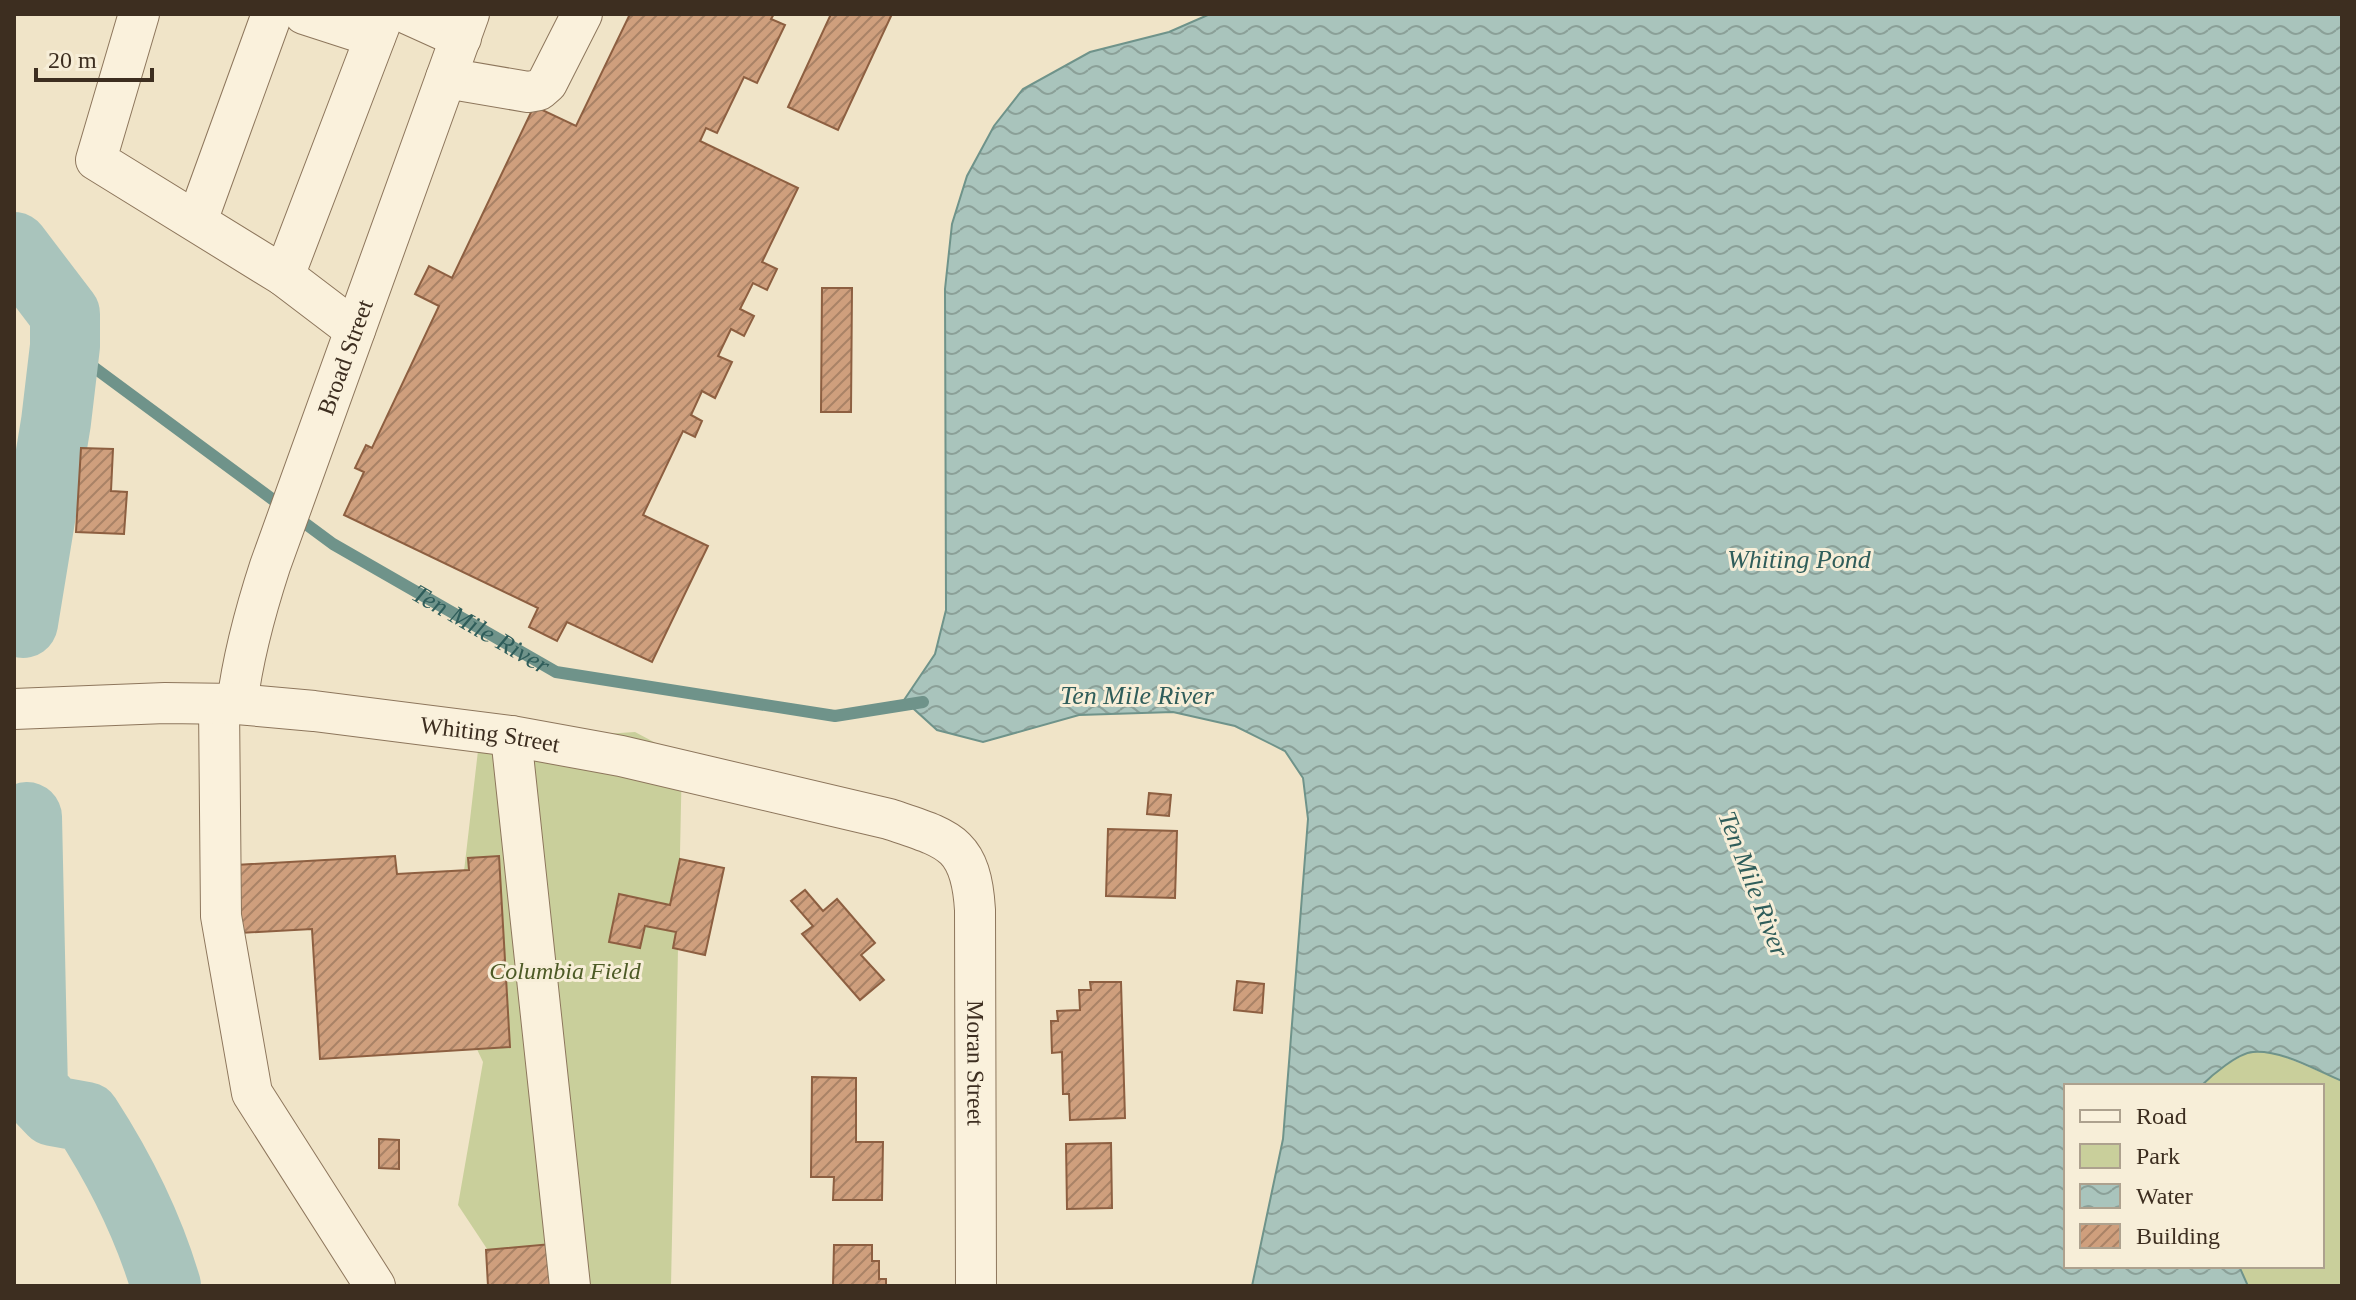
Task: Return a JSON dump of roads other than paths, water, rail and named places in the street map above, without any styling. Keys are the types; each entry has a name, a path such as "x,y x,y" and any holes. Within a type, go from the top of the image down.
{"street":[{"path":"139,14 96,160 284,276 355,330"},
{"path":"197,221 272,14"},
{"path":"284,276 379,26 304,14"},
{"path":"408,14 465,26"},
{"path":"446,78 528,92 539,90 547,83 582,14"},
{"name":"Broad Street","path":"375,1286 252,1093 221,916 228,704 270,566 465,26"},
{"name":"Whiting Street","path":"14,709 228,704 314,711 511,736 621,756 889,819 924,831 953,846"},
{"path":"511,736 570,1286"},
{"name":"Moran Street","path":"953,846 968,863 974,886 976,1286"}],"water":[{"name":"Whiting Pond","path":"1210,14 2342,14 2342,1081 2287,1057 2253,1052 2233,1060 2203,1084 2064,1084 2064,1268 2240,1268 2248,1286 1252,1286 1283,1139 1308,819 1303,778 1285,751 1235,726 1173,712 1079,715 983,742 937,730 904,700 935,654 946,610 945,289 952,224 967,176 994,126 1023,89 1090,52 1169,32"}],"waterway":[{"name":"Ten Mile River","path":"14,247 65,314 65,346 56,422 23,623"},
{"name":"Ten Mile River","path":"65,346 333,544 556,672 835,716 923,702"},
{"name":"Ten Mile River","path":"27,817 33,1090 53,1111 86,1117 132,1199 151,1241 166,1286"}],"park label":[{"name":"Columbia Field","path":"565,971"}]}
